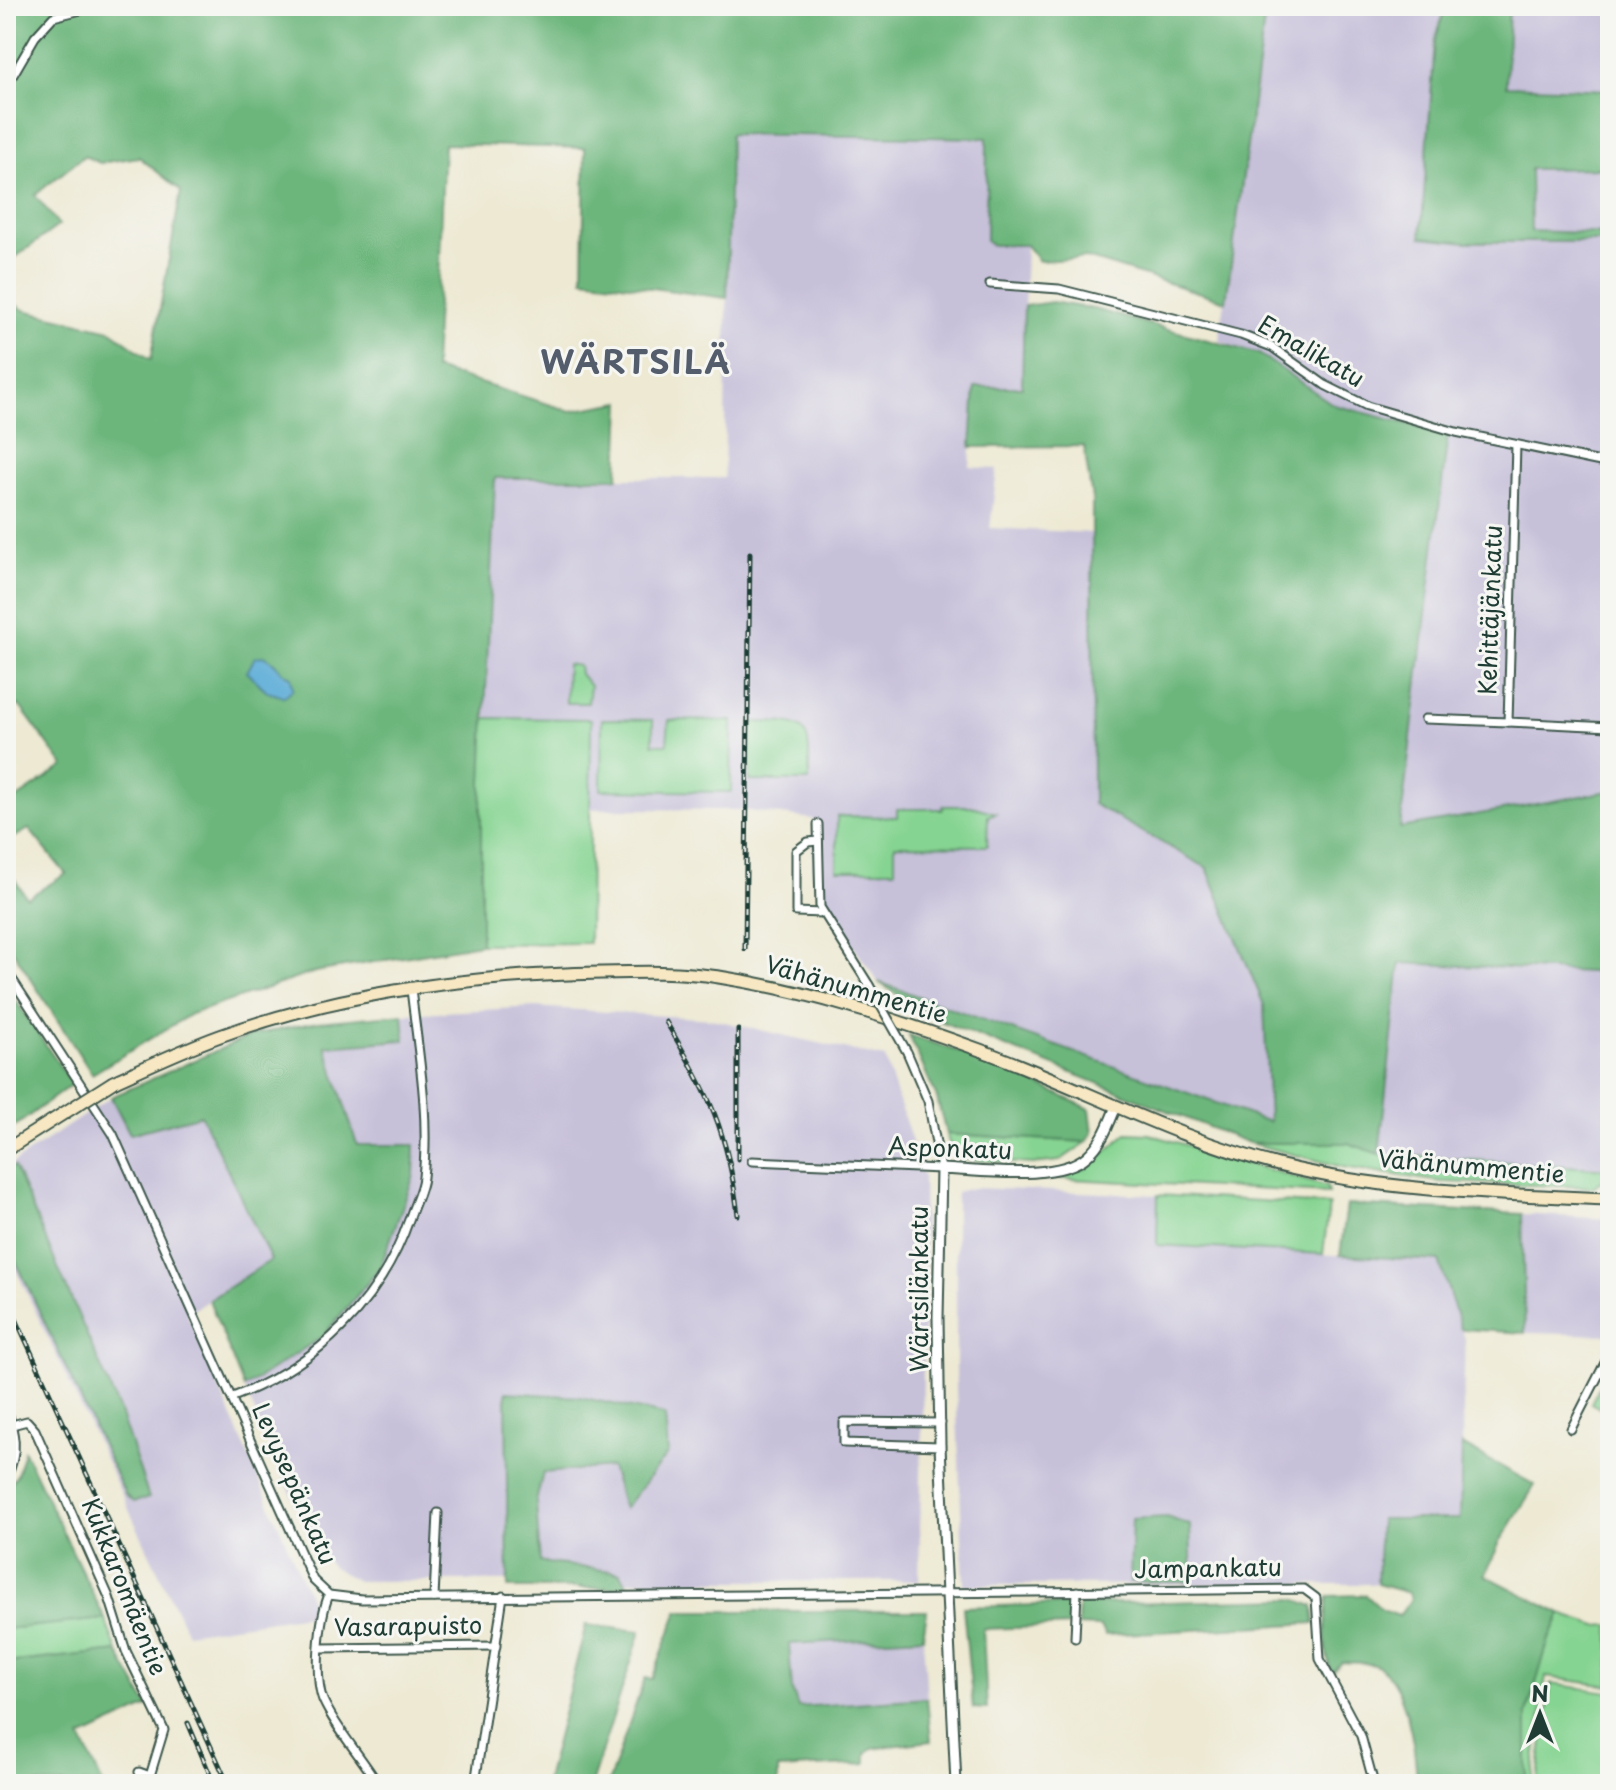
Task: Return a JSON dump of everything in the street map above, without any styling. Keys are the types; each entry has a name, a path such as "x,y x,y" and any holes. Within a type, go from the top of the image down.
{"main road":[{"name":"Vähänummentie","path":"6,1150 113,1082 221,1035 299,1012 411,989 556,974 715,976 808,994 869,1012 985,1052 1115,1109 1205,1143 1317,1173 1408,1186 1610,1199"}],"street":[{"path":"6,87 35,37 53,17 97,6"},
{"name":"Emalikatu","path":"990,284 1059,289 1241,335 1272,347 1353,400 1424,423 1610,464"},
{"name":"Kehittäjänkatu","path":"1516,445 1508,722 1610,727"},
{"path":"1425,719 1508,722"},
{"name":"Wärtsilänkatu","path":"818,824 822,913 869,985 907,1052 928,1101 941,1169 938,1318 940,1446 956,1784"},
{"path":"818,841 808,842 796,851 796,912 822,913"},
{"name":"Levysepänkatu","path":"6,970 113,1134 313,1580 329,1595 362,1599 946,1593"},
{"path":"233,1397 334,1338 383,1278 405,1232 423,1180 425,1124 411,989"},
{"name":"Asponkatu","path":"752,1161 1034,1172 1060,1168 1085,1159 1101,1142 1115,1109"},
{"path":"1571,1429 1610,1353"},
{"path":"6,1406 12,1425 15,1456 6,1477"},
{"name":"Kukkaromäentie","path":"12,1425 27,1421 35,1430 109,1597 126,1651 164,1730 150,1776 139,1772"},
{"path":"940,1446 844,1443 844,1422 941,1423"},
{"path":"434,1598 438,1513"},
{"name":"Jampankatu","path":"946,1593 1295,1588 1311,1592 1318,1606 1320,1659 1361,1736 1374,1784"},
{"path":"1075,1638 1077,1591"},
{"path":"329,1595 323,1609 321,1696 378,1784"},
{"path":"475,1784 503,1596"},
{"name":"Vasarapuisto","path":"320,1648 496,1646"}],"shaded area":[{"path":"1266,6 1610,6 1610,791 1399,828 1448,435 1334,405 1259,354 1219,341"},
{"path":"730,134 987,138 986,241 991,245 1026,245 1022,387 975,387 970,467 997,469 990,528 1093,533 1093,804 1207,867 1264,1005 1269,1123 878,982 838,924 813,875 813,819 742,810 481,808 481,724 495,478 724,478"},
{"path":"1400,963 1610,973 1610,1169 1379,1154"},
{"path":"535,1007 711,1019 885,1058 923,1176 925,1271 919,1581 357,1581 331,1566 307,1529 244,1388 323,1336 415,1145 357,1145 326,1046 405,1040 403,1014"},
{"path":"111,1097 130,1134 201,1115 271,1260 187,1314 309,1595 313,1614 187,1633 6,1249 6,1168"},
{"path":"973,1188 1158,1195 1158,1245 1439,1261 1465,1339 1460,1519 1380,1519 1377,1584 964,1585 956,1388 956,1192"},
{"path":"1522,1214 1610,1219 1610,1335 1525,1333"},
{"path":"923,1637 927,1698 798,1708 792,1689 789,1644"}],"green space":[{"path":"19,6 1266,6 1226,301 1087,258 1039,261 1026,245 991,245 986,241 987,138 730,134 727,298 583,279 585,148 444,144 434,369 571,411 621,402 618,478 495,478 481,808 481,944 315,972 191,1014 92,1074 6,940 6,873 9,871 27,898 66,874 29,829 6,842 6,791 13,801 64,766 19,705 6,712 6,299 24,310 110,330 151,360 181,191 139,157 100,163 84,156 35,195 59,225 12,260 6,254 6,29"},
{"path":"1446,6 1509,6 1506,86 1610,90 1610,168 1530,169 1531,231 1610,234 1608,242 1466,242 1421,237 1435,41"},
{"path":"1052,302 1094,309 1259,354 1334,405 1448,434 1400,828 1610,791 1610,973 1400,963 1379,1154 1348,1143 1249,1143 935,1019 878,982 1269,1122 1264,1005 1207,868 1093,804 1092,499 1084,446 971,447 975,387 1022,387 1024,306"},
{"path":"567,664 579,666 580,674 590,686 588,703 566,703"},
{"path":"481,718 591,719 589,943 481,944"},
{"path":"602,719 653,720 653,744 667,744 669,720 732,721 731,792 601,790"},
{"path":"750,722 785,723 802,730 809,747 809,781 750,781"},
{"path":"943,806 971,806 996,813 988,816 987,846 895,845 895,870 837,870 837,816 897,817 897,809 943,809"},
{"path":"6,986 72,1084 6,1133"},
{"path":"403,1014 405,1040 326,1046 357,1145 415,1145 414,1175 380,1268 323,1336 244,1388 209,1300 271,1260 201,1115 130,1134 111,1097 252,1035 317,1022"},
{"path":"909,1035 985,1060 1090,1109 1093,1133 1087,1142 946,1134 937,1098"},
{"path":"1127,1133 1149,1134 1327,1187 1328,1193 1051,1178 1087,1168"},
{"path":"946,1134 1087,1142 1059,1161 1033,1164 955,1159"},
{"path":"1249,1143 1349,1143 1379,1154 1610,1169 1610,1174 1593,1187 1442,1182 1343,1167"},
{"path":"14,1166 119,1409 149,1498 134,1502 126,1496 6,1240 6,1172"},
{"path":"1158,1195 1329,1205 1323,1254 1157,1245"},
{"path":"1347,1205 1522,1214 1525,1333 1461,1329 1439,1261 1340,1255"},
{"path":"1610,1370 1610,1414 1591,1403"},
{"path":"506,1392 580,1397 665,1415 668,1453 624,1509 611,1467 543,1473 536,1502 540,1562 620,1572 629,1588 508,1588"},
{"path":"1462,1445 1535,1485 1499,1544 1485,1575 1561,1614 1549,1639 1527,1713 1527,1784 1417,1784 1408,1717 1394,1684 1385,1672 1370,1664 1342,1662 1332,1673 1327,1654 1325,1625 1328,1596 1366,1595 1382,1610 1399,1616 1411,1599 1409,1593 1377,1584 1380,1519 1460,1519"},
{"path":"24,1451 105,1619 6,1629 6,1489 17,1475"},
{"path":"1166,1517 1190,1525 1192,1582 1130,1582 1132,1519"},
{"path":"1295,1599 1313,1606 1315,1623 1105,1635 1100,1627 1078,1626 1079,1604"},
{"path":"1071,1604 1072,1626 983,1629 987,1709 973,1708 963,1607"},
{"path":"678,1611 927,1611 923,1637 789,1644 792,1689 798,1707 927,1698 931,1741 872,1748 866,1753 866,1764 778,1769 778,1784 608,1784 645,1678 652,1679"},
{"path":"1561,1614 1597,1626 1610,1625 1610,1686 1546,1677 1532,1784 1527,1784 1527,1713 1549,1639"},
{"path":"105,1619 117,1651 6,1663 6,1629"},
{"path":"586,1625 641,1631 591,1784 545,1784"},
{"path":"117,1651 148,1706 81,1738 103,1784 6,1784 6,1663"},
{"path":"1551,1684 1610,1692 1610,1784 1537,1784"}],"water":[{"path":"264,656 291,677 293,689 284,697 268,692 247,672 255,657"}],"railway":[{"path":"745,949 750,553"},
{"path":"666,1022 694,1070 714,1114 729,1159 738,1215"},
{"path":"738,1030 738,1159"},
{"path":"6,1297 228,1784"},
{"path":"188,1723 214,1784"}],"district":[{"name":"WÄRTSILÄ","path":"636,363"}]}
